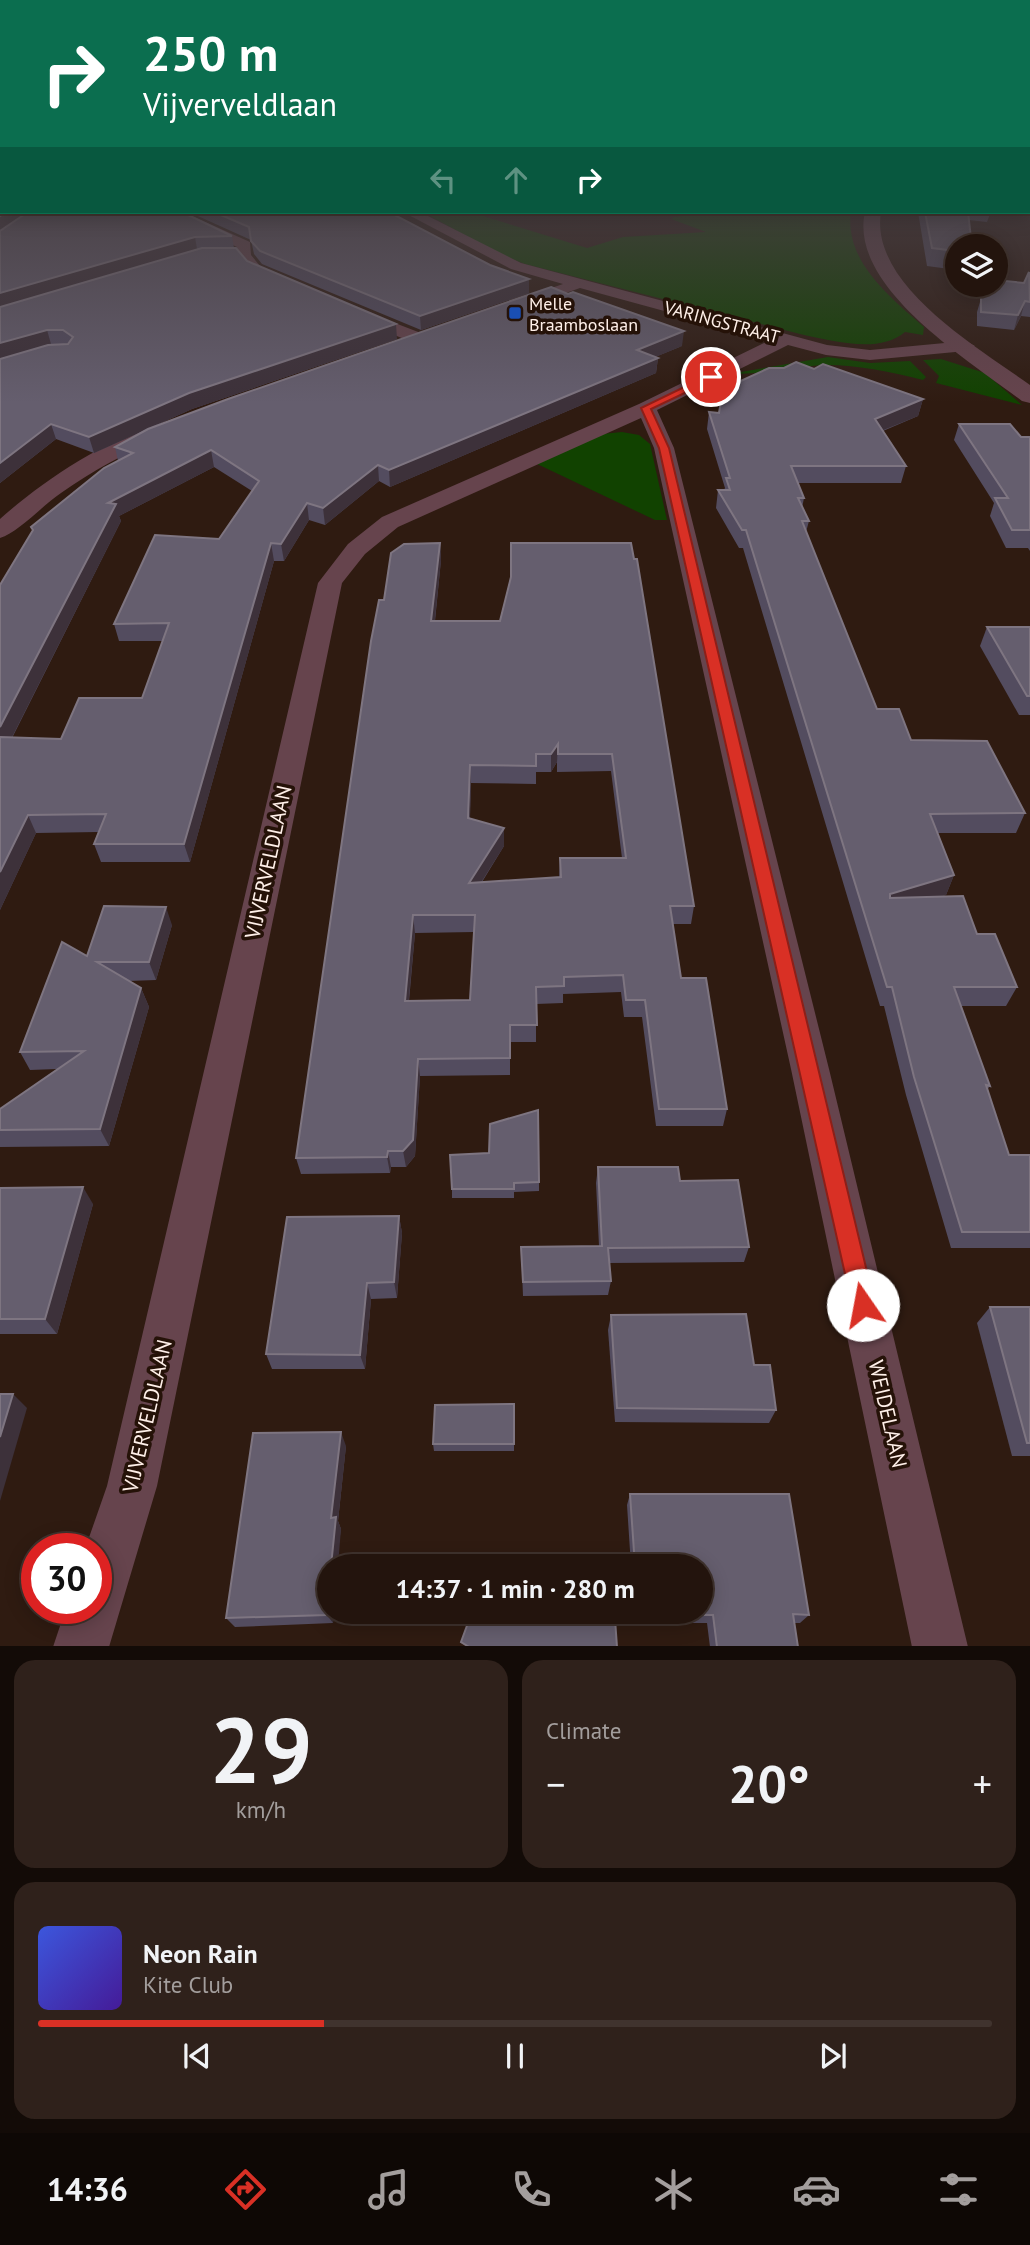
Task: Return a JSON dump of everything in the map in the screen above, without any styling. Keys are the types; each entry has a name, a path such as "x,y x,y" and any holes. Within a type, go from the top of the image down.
{"street":[{"path":"245,250 255,269 295,287 287,263"},
{"path":"226,254 245,250 267,254"},
{"name":"VARINGSTRAAT","path":"482,250 498,258 580,283 826,350 870,355 966,346"},
{"path":"874,250 884,270 913,302 1030,396"},
{"path":"502,311 580,283"},
{"path":"337,304 426,337 395,348"},
{"name":"VIJVERVELDLAAN","path":"112,1548 132,1486 330,583 346,557 364,539 390,522 646,408 786,339"},
{"name":"VIJVERVELDLAAN","path":"739,364 806,359 826,350"},
{"name":"WEIDELAAN","path":"646,408 664,448 810,1069 940,1646"},
{"path":"0,531 25,506 73,472 177,424"},
{"path":"81,1646 88,1624"}],"green space":[{"path":"491,250 856,250 872,277 924,327 923,335 905,332 883,343 856,344 804,335 525,264"},
{"path":"828,357 870,363 910,361 926,377 923,380 851,366 826,365 735,373"},
{"path":"941,359 985,373 1022,405 936,383 939,376 923,360"},
{"path":"622,432 639,435 650,444 667,520 655,520 535,463 602,434"}],"building":[{"path":"0,250 150,250 0,293"},
{"path":"196,250 238,250 247,261 396,324 189,393 89,437 51,424 0,463 0,359 48,345 68,344 73,337 63,330 47,330 0,343 0,307"},
{"path":"461,250 490,265 529,279 420,316 260,251"},
{"path":"1029,272 1030,302 1025,301 1018,315 981,312 981,297 1008,297 1008,281 1024,283"},
{"path":"551,287 568,294 573,292 684,331 637,350 658,358 389,470 378,465 323,508 307,503 281,544 271,543 184,844 94,844 106,814 28,815 0,872 0,737 61,739 79,698 142,698 169,623 114,624 155,535 219,539 259,481 211,450 108,503 116,504 0,727 0,585 33,530 31,527 104,468 133,453 115,447 148,429"},
{"path":"796,362 814,369 823,364 923,399 875,419 906,466 791,466 804,498 798,498 809,521 802,521 877,709 899,709 911,740 987,741 1025,813 930,814 954,875 890,894 890,898 963,896 977,934 995,934 1017,987 954,987 990,1086 986,1085 1009,1155 1030,1155 1030,1232 962,1232 914,1077 892,987 887,987 746,530 742,530 718,490 730,490 726,478 730,478 709,412 719,413 723,389 769,368 784,368"},
{"path":"959,424 1010,424 1021,437 1030,437 1030,530 1012,530 995,498 1008,498"},
{"path":"440,543 431,621 500,621 511,577 511,543 631,543 634,559 637,559 694,906 670,906 681,978 706,978 727,1109 659,1109 645,1000 626,1000 623,975 564,977 564,986 536,987 537,1025 510,1025 510,1058 418,1059 413,1140 403,1151 388,1151 387,1157 296,1158 371,641 379,600 384,600 391,553 404,544","holes":["558,744 558,754 612,754 626,858 560,858 561,877 469,883 504,828 468,818 470,765 536,766 536,754 551,754","413,915 475,915 470,1000 405,1001"]},
{"path":"987,627 1030,627 1030,696 1027,696"},
{"path":"104,906 166,907 149,962 97,962 141,988 100,1129 0,1130 0,1109 84,1051 20,1052 62,942 87,956"},
{"path":"538,1110 539,1182 514,1183 514,1189 452,1189 450,1155 489,1153 490,1124"},
{"path":"598,1167 678,1167 680,1181 738,1180 749,1247 608,1248 611,1281 523,1282 521,1247 602,1246"},
{"path":"83,1187 45,1319 0,1319 0,1188"},
{"path":"399,1216 394,1282 367,1283 360,1355 266,1354 287,1217"},
{"path":"990,1307 1030,1307 1030,1443 1027,1443"},
{"path":"746,1314 754,1365 770,1365 776,1410 617,1408 611,1315"},
{"path":"0,1394 13,1394 0,1437"},
{"path":"514,1404 514,1444 433,1444 435,1405"},
{"path":"341,1432 331,1518 336,1517 332,1554 317,1554 317,1615 226,1618 253,1433"},
{"path":"630,1494 789,1494 809,1615 793,1614 798,1646 717,1646 713,1615 713,1554 634,1554"},
{"path":"468,1624 615,1624 617,1646 467,1646 461,1642"}],"place":[{"name":"Melle Braamboslaan","path":"515,313"}],"route":[{"path":"711,377 646,408 664,448 863,1305"}]}
